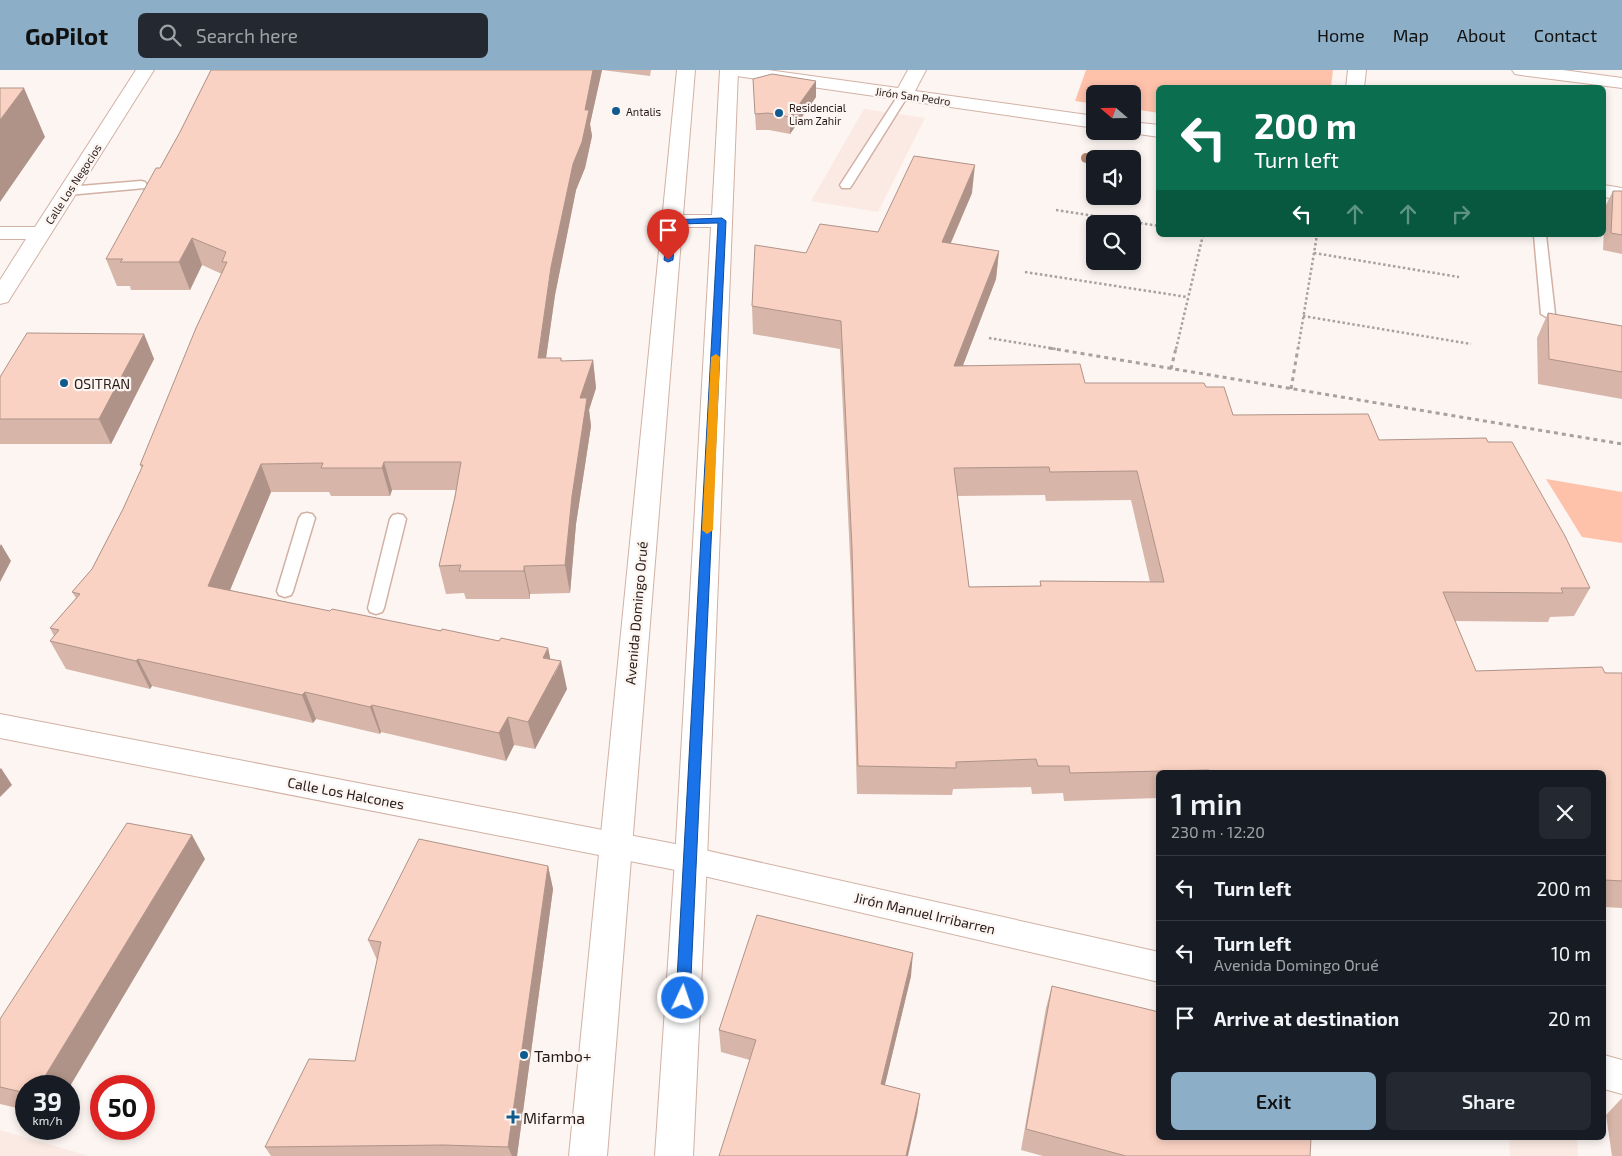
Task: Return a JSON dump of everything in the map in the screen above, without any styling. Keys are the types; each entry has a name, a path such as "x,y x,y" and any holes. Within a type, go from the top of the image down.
{"main road":[{"name":"Calle Los Negocios","path":"0,297 145,70"},
{"path":"686,70 696,70"},
{"name":"Avenida Domingo Orué","path":"588,1156 686,70"},
{"path":"674,1156 691,860 730,70"},
{"name":"Jirón San Pedro","path":"730,70 1086,121"},
{"path":"904,94 917,70"},
{"path":"1355,85 1357,70"},
{"path":"1520,70 1622,83"},
{"path":"1141,129 1156,132"},
{"path":"1606,191 1622,194"},
{"path":"672,222 722,221"},
{"path":"0,233 41,233"},
{"name":"Calle Los Halcones","path":"0,726 691,860"},
{"name":"Jirón Manuel Irribarren","path":"691,860 1156,966"},
{"path":"1606,1073 1622,1077"}],"lane":[{"path":"846,185 904,94"},
{"path":"68,191 141,185"},
{"path":"1540,237 1548,314"},
{"path":"285,590 307,518"},
{"path":"376,608 398,520"}],"path":[{"path":"1056,210 1156,226"},
{"path":"1171,369 1202,237"},
{"path":"1291,389 1317,237"},
{"path":"1314,253 1459,277"},
{"path":"1026,272 1187,297"},
{"path":"1303,316 1471,344"},
{"path":"989,338 1622,444"}],"shaded area":[{"path":"1086,70 1333,70 1331,85 1156,85 1156,113 1141,110 1141,85 1086,85 1086,103 1075,101"},
{"path":"864,109 925,118 878,212 811,201"},
{"path":"1546,479 1622,492 1622,543 1582,537"},
{"path":"0,1130 15,1134 15,1140 34,1140 89,1156 0,1156"},
{"path":"1509,1140 1577,1140 1578,1156 1510,1156"}],"building":[{"path":"211,70 593,70 585,110 589,110 582,142 573,164 551,267 538,358 561,358 561,361 593,360 580,398 587,398 572,496 565,565 524,566 524,571 459,571 461,565 439,566 461,462 384,462 382,468 321,468 323,463 261,464 208,586 330,611 332,609 441,631 442,629 499,641 501,638 548,648 543,658 561,661 528,722 508,717 499,733 372,705 370,707 305,692 302,695 138,659 136,661 50,641 59,630 50,628 80,594 72,592 92,569 123,509 143,465 140,465 196,328 227,262 222,262 226,252 192,238 179,262 120,262 123,259 106,259 156,168 160,168 180,132"},
{"path":"772,74 816,81 790,117 768,113 755,114 753,79"},
{"path":"0,88 24,88 0,120"},
{"path":"914,156 975,165 942,242 999,251 954,366 1080,364 1085,383 1204,383 1206,387 1224,387 1233,415 1368,414 1379,440 1486,438 1488,442 1512,442 1565,536 1590,588 1561,588 1563,593 1443,592 1476,671 1602,667 1605,673 1622,673 1622,881 1606,880 1606,770 1156,770 1070,773 1069,766 1038,766 1036,759 956,762 956,768 858,766 852,548 841,321 752,306 755,245 806,253 820,224 878,232","holes":["1049,467 1050,472 1137,471 1164,582 1040,581 1041,586 969,587 954,468"]},
{"path":"1613,191 1622,191 1622,235 1611,233"},
{"path":"1548,313 1622,326 1622,372 1549,359"},
{"path":"27,333 144,334 99,419 0,419 0,377"},
{"path":"127,823 192,835 46,1075 15,1075 15,1090 0,1087 0,1019"},
{"path":"419,839 548,866 508,1147 443,1145 265,1147 309,1059 355,1061 381,942 368,940"},
{"path":"757,915 913,953 881,1084 920,1094 906,1156 719,1156 756,1040 719,1030"},
{"path":"1052,986 1156,1011 1156,1140 1311,1140 1310,1156 1126,1156 1026,1129"}],"slow traffic":[{"path":"707,530 716,357"}],"place":[{"name":"Antalis","path":"616,111"},
{"name":"Residencial Liam Zahir","path":"779,113"},
{"name":"OSITRAN","path":"64,383"},
{"name":"Tambo+","path":"524,1055"},
{"name":"Mifarma","path":"513,1117"}],"route":[{"path":"668,260 672,222 722,221 683,998"}]}
